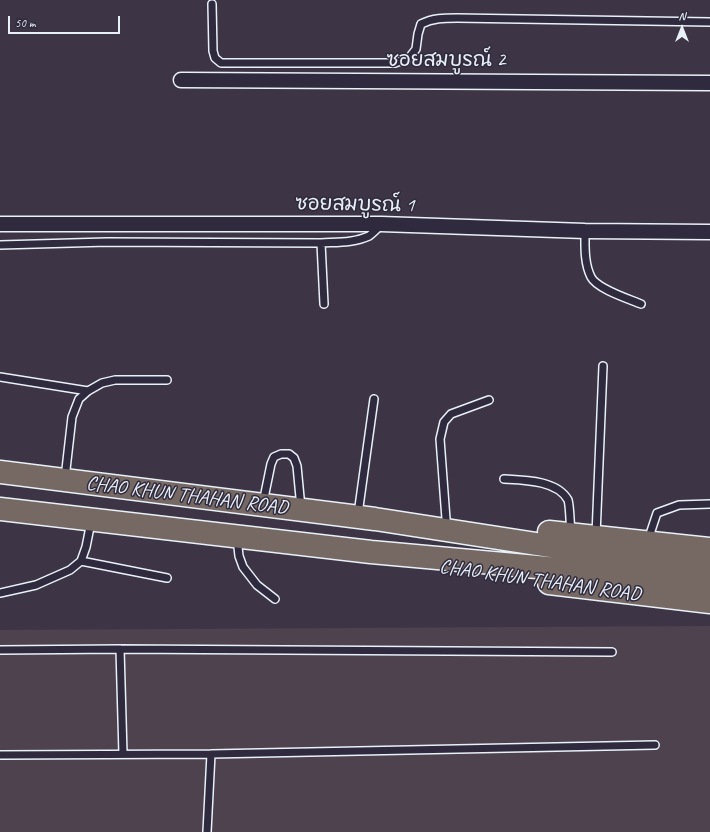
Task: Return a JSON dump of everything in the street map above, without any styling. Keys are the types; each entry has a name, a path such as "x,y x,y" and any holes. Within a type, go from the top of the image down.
{"main road":[{"name":"CHAO KHUN THAHAN ROAD","path":"0,472 366,518 581,551 710,567"},
{"name":"CHAO KHUN THAHAN ROAD","path":"0,509 371,552 710,585"},
{"name":"CHAO KHUN THAHAN ROAD","path":"366,518 446,519 710,549"},
{"name":"CHAO KHUN THAHAN ROAD","path":"371,552 429,566 477,575 710,602"}],"street":[{"name":"ซอยสมบูรณ์ 2","path":"181,80 710,83"},
{"name":"ซอยสมบูรณ์ 1","path":"0,224 381,224 584,231 710,232"}],"lane":[{"path":"212,4 213,50 216,58 221,63 395,63 409,58 416,49 421,24 430,20 440,19 465,18 710,22"},
{"path":"0,245 107,242 352,241 370,235 381,224"},
{"path":"584,231 585,257 592,279 605,289 641,304"},
{"path":"321,242 324,304"},
{"path":"596,537 603,366"},
{"path":"0,377 88,391"},
{"path":"64,480 72,417 79,399 88,391 102,383 115,380 167,380"},
{"path":"366,518 374,399"},
{"path":"446,519 440,440 444,422 451,414 489,400"},
{"path":"263,505 271,464 274,457 281,454 289,454 294,458 297,466 301,510"},
{"path":"504,479 532,481 549,485 562,493 568,501 571,534"},
{"path":"648,542 657,513 679,505 710,504"},
{"path":"0,593 36,585 70,570 81,561 86,547 91,519"},
{"path":"236,536 239,556 243,567 257,585 276,599"},
{"path":"81,561 167,578"},
{"path":"120,649 123,754"},
{"path":"0,650 120,649 612,652"},
{"path":"0,755 211,754 655,745"},
{"path":"207,832 211,754"}],"shaded area":[{"path":"710,626 710,832 0,832 0,630"}]}
